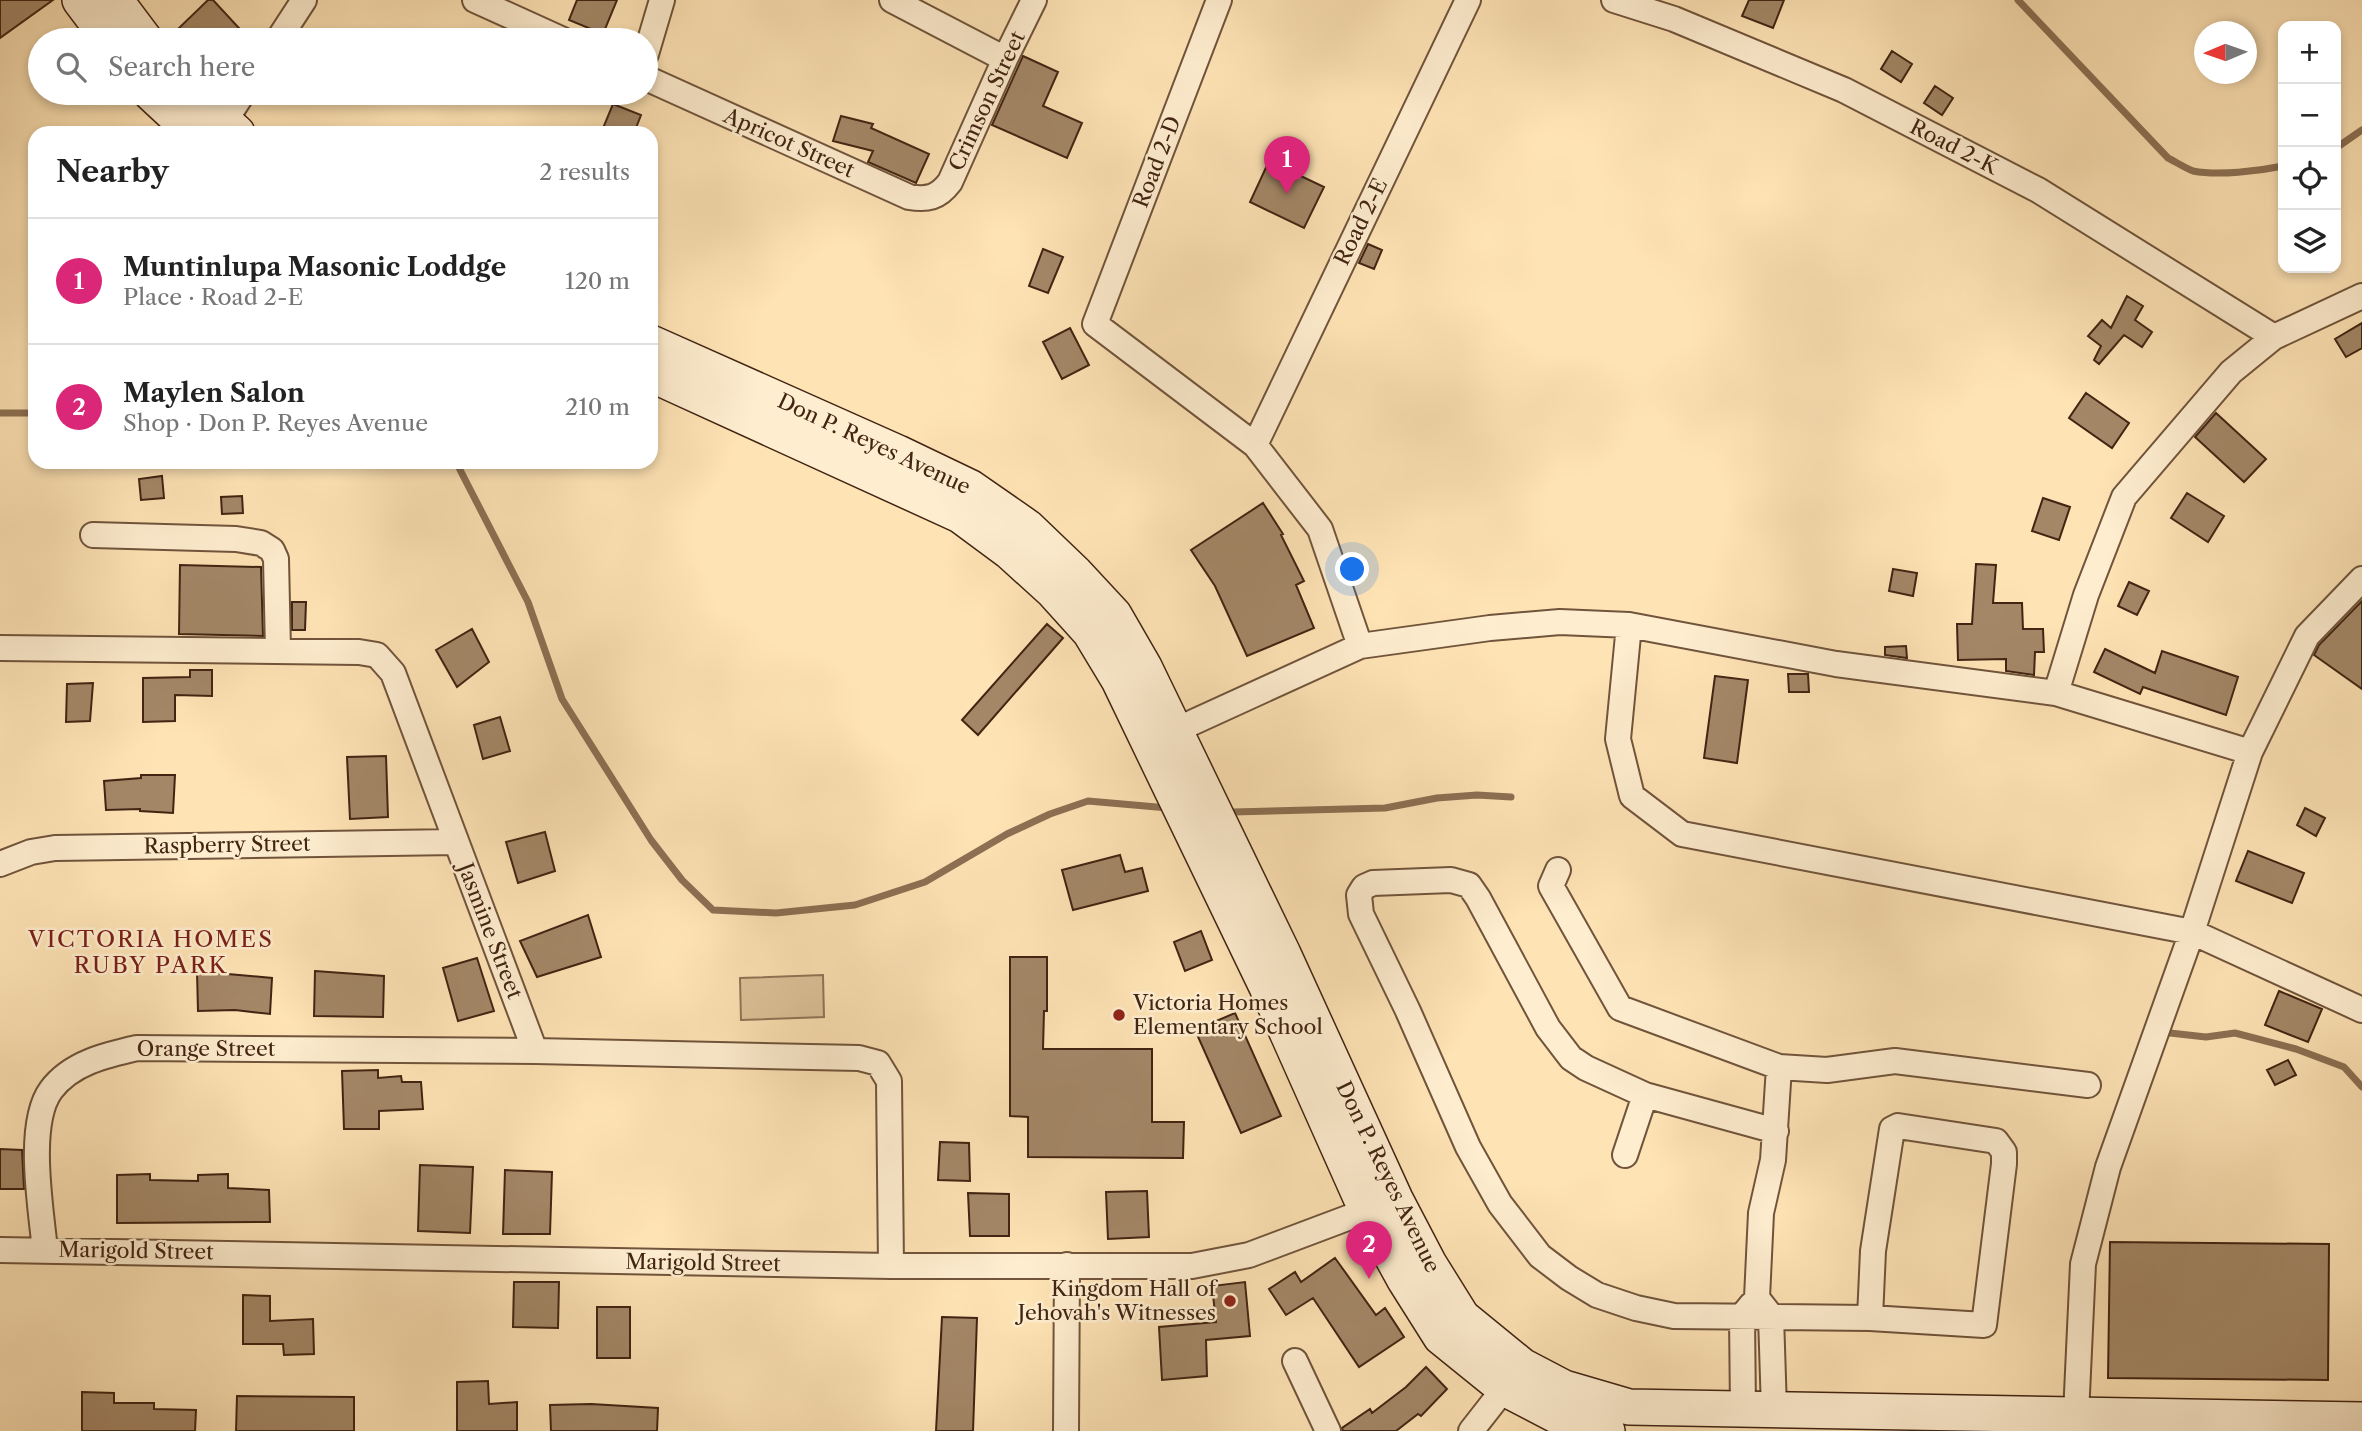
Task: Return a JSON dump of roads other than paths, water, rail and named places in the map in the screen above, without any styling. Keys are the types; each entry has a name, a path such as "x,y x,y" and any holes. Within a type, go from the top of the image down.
{"street":[{"path":"80,0 101,28"},
{"path":"115,0 136,28"},
{"path":"286,28 304,0"},
{"path":"654,28 662,0"},
{"path":"892,0 1004,59"},
{"name":"Crimson Street","path":"934,197 943,192 950,182 1004,59 1034,0"},
{"name":"Road 2-D","path":"1219,0 1095,324 1255,445"},
{"name":"Road 2-E","path":"1255,445 1468,0"},
{"name":"Road 2-K","path":"1614,0 1674,19 1844,90 2038,190 2274,337"},
{"path":"483,2 538,28"},
{"name":"Apricot Street","path":"658,83 909,197 922,200 934,197"},
{"path":"172,105 211,126"},
{"path":"201,105 215,126"},
{"path":"221,126 235,105"},
{"path":"2056,693 2086,595 2124,497 2231,372 2274,337 2362,296"},
{"name":"Don P. Reyes Avenue","path":"658,346 971,488 1027,527 1114,615 1144,667 1161,737"},
{"name":"Don P. Reyes Avenue","path":"658,377 960,515 1010,552 1053,591 1090,632 1119,680 1161,737 1283,954 1381,1205 1429,1264 1462,1317 1513,1377 1558,1416 1608,1431"},
{"path":"1255,445 1320,529 1360,646"},
{"path":"93,535 236,539 261,543 272,550 276,559 278,651"},
{"path":"2076,1416 2083,1264 2108,1167 2192,932 2250,752 2308,636 2362,579"},
{"path":"1161,737 1360,646 1490,628 1560,622 1629,625 1836,664 2056,693 2250,752"},
{"path":"1629,625 1618,739 1632,796 1682,834 2192,932 2362,1010"},
{"name":"Jasmine Street","path":"0,648 359,652 377,655 393,673 536,1051"},
{"name":"Raspberry Street","path":"0,864 31,852 55,848 456,842"},
{"path":"1558,870 1551,886 1620,1008 1779,1068 1827,1070 1895,1061 2088,1084"},
{"path":"1776,1131 1645,1095 1586,1068 1571,1058 1548,1028 1469,885 1451,880 1373,883 1364,887 1359,895 1361,914 1408,1011 1468,1147 1500,1204 1541,1255 1569,1278 1597,1295 1636,1308 1674,1316 1757,1310 1870,1318 1984,1325 2004,1164 2004,1152 1996,1141 1898,1126 1892,1129 1873,1251 1870,1318"},
{"name":"Orange Street","path":"45,1250 37,1149 39,1119 51,1090 74,1070 102,1056 137,1048 536,1051"},
{"path":"536,1051 859,1058 878,1063 889,1081 891,1266"},
{"path":"1758,1410 1757,1310 1761,1213 1773,1160 1779,1068"},
{"path":"1625,1155 1645,1095"},
{"name":"Marigold Street","path":"0,1250 891,1266 1192,1266 1249,1255 1381,1205"},
{"path":"1066,1431 1067,1265"},
{"path":"1295,1362 1328,1431"},
{"path":"1471,1431 1513,1377"},
{"name":"Don P. Reyes Avenue","path":"1513,1377 1564,1388 1629,1407 1758,1410 1826,1421 2076,1416 2362,1420"}],"waterway":[{"path":"2018,0 2168,158 2193,171 2214,173 2278,167"},
{"path":"2337,147 2362,130"},
{"path":"0,413 28,413"},
{"path":"460,469 528,602 562,699 651,840 682,880 713,910 776,913 855,905 925,882 1007,834 1050,814 1088,801 1168,808"},
{"path":"1233,812 1385,808 1437,798 1477,795 1511,797"},
{"path":"2170,1033 2206,1037 2235,1033 2296,1049 2344,1067 2362,1087"}],"place":[{"name":"Muntinlupa Masonic Loddge","path":"1287,194"},
{"name":"Victoria Homes Elementary School","path":"1119,1015"},
{"name":"Maylen Salon","path":"1369,1279"},
{"name":"Kingdom Hall of Jehovah's Witnesses","path":"1230,1301"}],"district":[{"name":"VICTORIA HOMES RUBY PARK","path":"151,952"}]}
